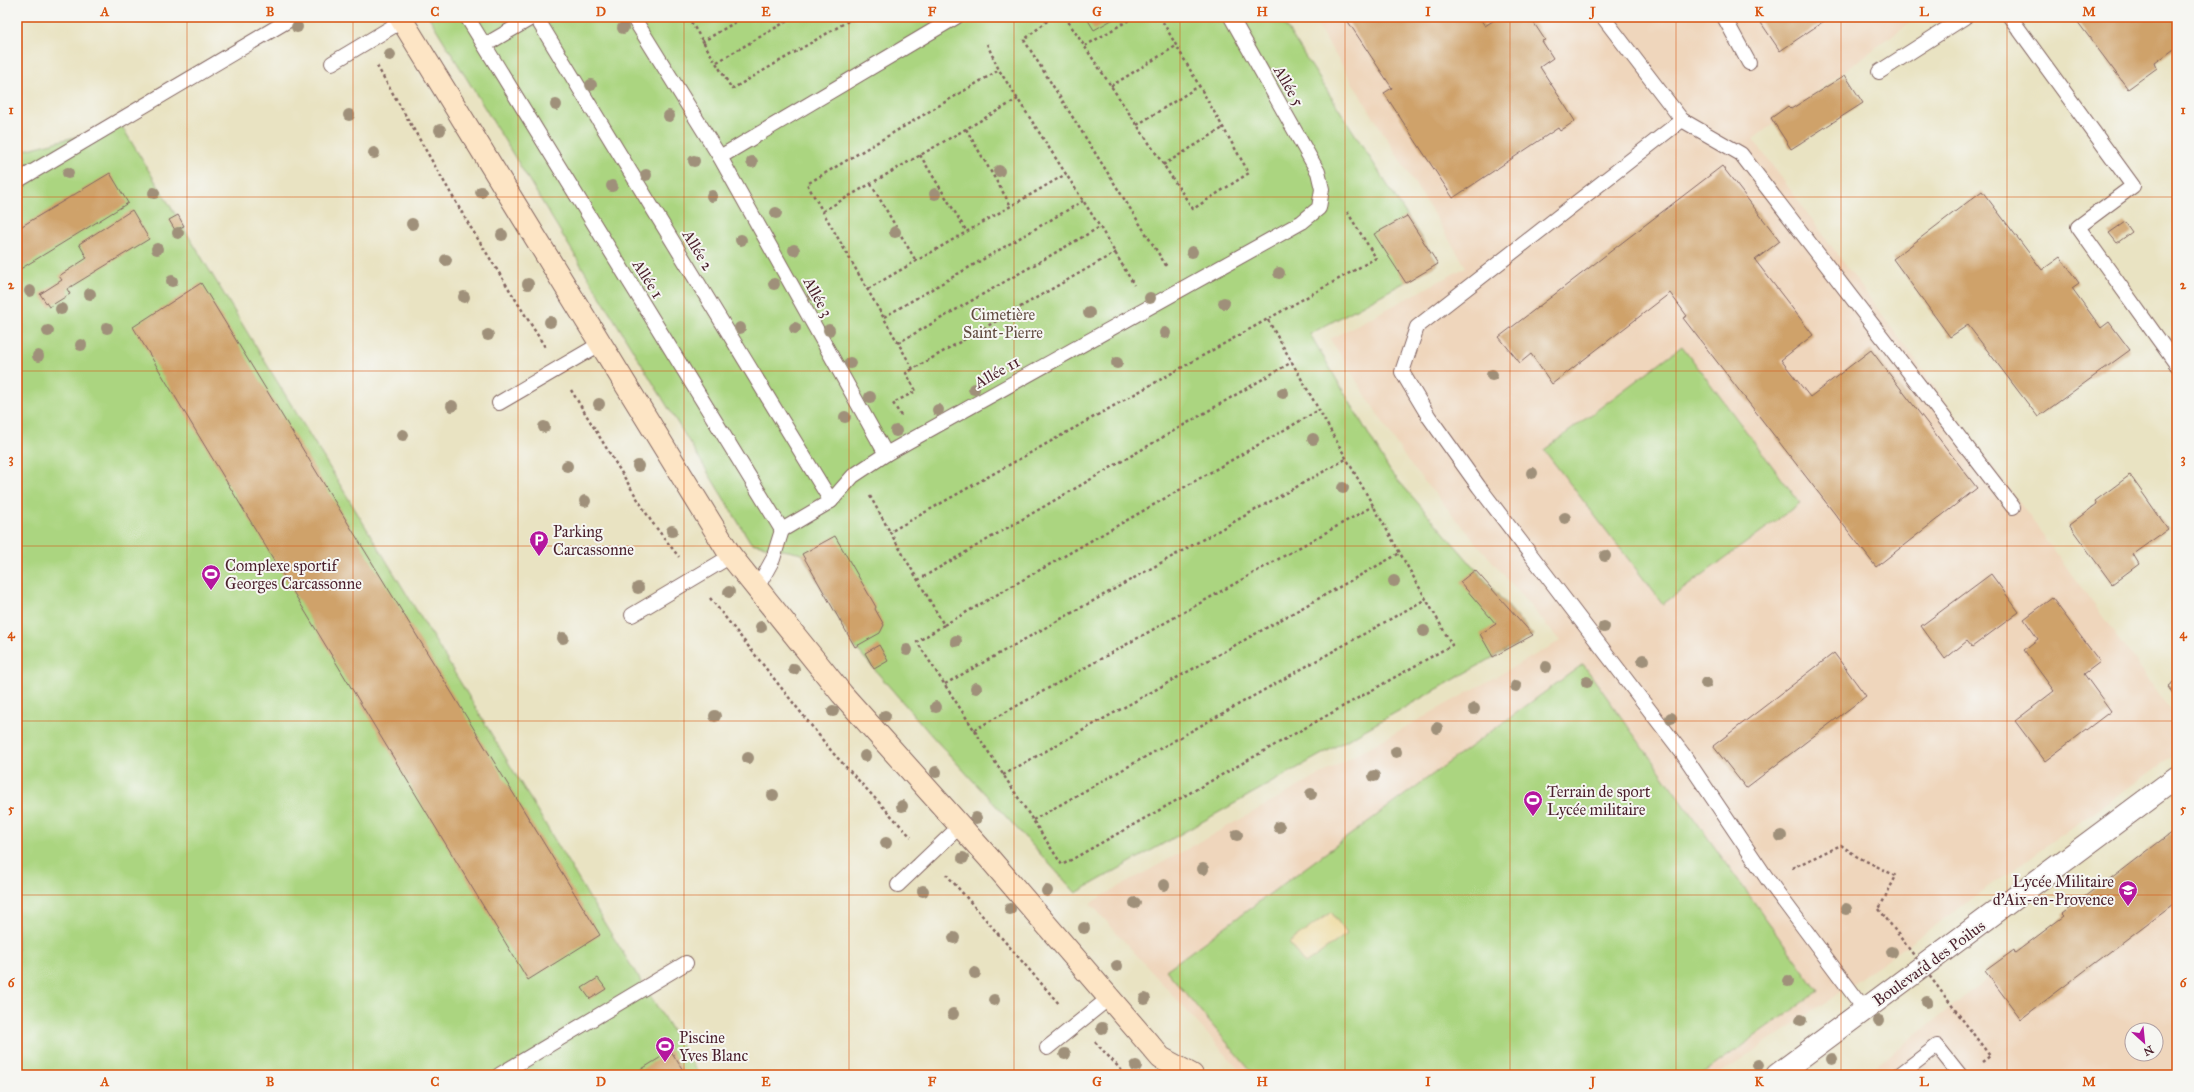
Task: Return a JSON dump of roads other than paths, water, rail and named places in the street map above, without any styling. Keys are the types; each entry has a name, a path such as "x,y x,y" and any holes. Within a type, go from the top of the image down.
{"main road":[{"path":"401,19 731,556 842,694 960,826 1109,998 1162,1066 1192,1075"}],"street":[{"name":"Boulevard des Poilus","path":"1777,1075 2177,777"}],"lane":[{"path":"17,181 294,17"},
{"name":"Allée 1","path":"467,17 782,530"},
{"path":"485,45 533,17"},
{"name":"Allée 2","path":"536,17 831,501"},
{"name":"Allée 3","path":"633,17 720,156 886,454"},
{"path":"720,156 956,17"},
{"name":"Allée 5","path":"1230,17 1318,172 1321,194"},
{"path":"1603,17 1682,120 1741,154 2013,507"},
{"path":"1724,17 1750,63"},
{"path":"1879,72 1965,17"},
{"path":"2010,17 2133,186 2078,227 2177,365"},
{"path":"332,63 401,19"},
{"path":"1682,120 1417,327 1402,372 1428,417 1479,487 1683,754 1768,880 1865,1010"},
{"name":"Allée 11","path":"782,530 831,501 858,473 886,454 1302,222 1318,208 1321,194"},
{"path":"499,403 600,344"},
{"path":"757,588 773,558 782,530"},
{"path":"632,615 731,556"},
{"path":"898,885 960,826"},
{"path":"499,1075 686,963"},
{"path":"1047,1048 1109,998"},
{"path":"1899,1075 1937,1046 1960,1075"}],"place":[{"name":"Parking Carcassonne","path":"539,557"},
{"name":"Complexe sportif Georges Carcassonne","path":"211,591"},
{"name":"Terrain de sport Lycée militaire","path":"1533,817"},
{"name":"Lycée Militaire d'Aix-en-Provence","path":"2128,907"},
{"name":"Piscine Yves Blanc","path":"665,1063"}],"park label":[{"name":"Cimetière Saint-Pierre","path":"1003,323"}]}
